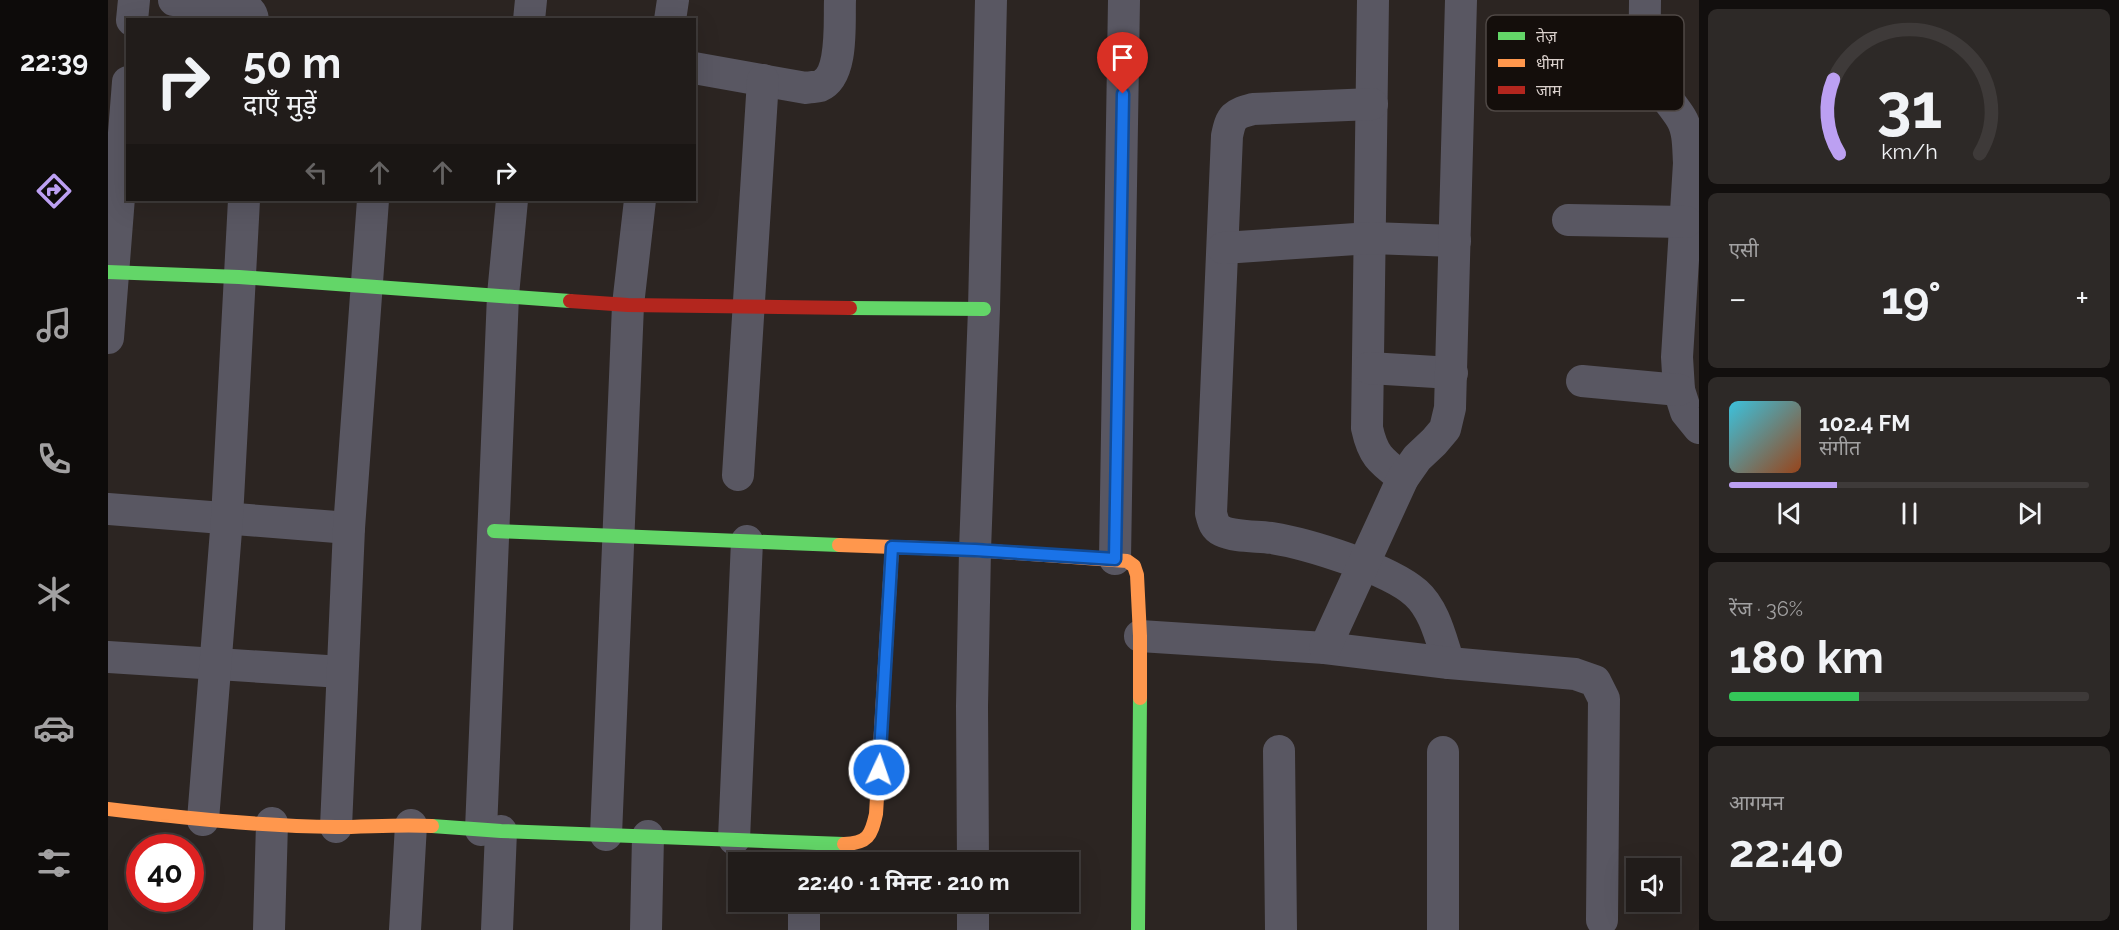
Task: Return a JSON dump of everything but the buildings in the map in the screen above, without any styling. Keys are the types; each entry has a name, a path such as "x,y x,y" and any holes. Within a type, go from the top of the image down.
{"street":[{"path":"132,18 134,0"},
{"path":"174,0 237,5 246,8 253,18"},
{"path":"529,18 531,0"},
{"path":"670,18 673,0"},
{"path":"696,68 806,87 820,86 831,78 837,62 840,0"},
{"path":"973,852 972,706 975,550 984,309 991,0"},
{"path":"1115,559 1124,0"},
{"path":"1373,0 1367,428 1371,446 1380,459 1403,478"},
{"path":"1325,648 1403,478 1417,458 1444,429 1450,408 1461,0"},
{"path":"1645,0 1645,15"},
{"path":"738,474 763,80"},
{"path":"108,338 111,272 126,104"},
{"path":"1372,104 1253,109 1237,113 1230,122 1227,136 1211,513 1215,526 1224,532 1274,538 1313,548 1362,565 1403,584 1417,594 1427,606 1449,663"},
{"path":"1676,111 1682,119 1688,138 1689,164 1677,357 1679,390 1686,412 1699,428"},
{"path":"203,820 227,518 244,201"},
{"path":"336,827 349,528 373,201"},
{"path":"497,930 491,830 494,531 503,295 512,201"},
{"path":"606,836 628,304 640,201"},
{"path":"1568,220 1686,222"},
{"path":"1223,248 1371,238 1455,241"},
{"path":"111,272 239,277 628,304 747,308 984,309"},
{"path":"1368,368 1452,373"},
{"path":"1582,381 1679,390"},
{"path":"108,508 349,528"},
{"path":"494,531 975,550 1127,561 1134,566 1137,575 1140,636 1138,930"},
{"path":"734,839 747,541"},
{"path":"808,852 865,840 872,831 876,814 892,547"},
{"path":"1140,636 1325,648 1449,663 1575,674 1595,681 1604,699 1602,920"},
{"path":"108,657 342,672"},
{"path":"1279,751 1281,930"},
{"path":"1443,752 1443,930"},
{"path":"108,809 203,820 336,827 411,825 606,836 734,839 798,852"},
{"path":"269,930 272,823"},
{"path":"405,930 411,825"},
{"path":"646,930 648,836"},
{"path":"804,912 804,930"},
{"path":"972,930 973,912"}],"traffic: fast":[{"path":"108,272 239,277 570,301"},
{"path":"850,308 984,309"},
{"path":"494,531 839,545"},
{"path":"1138,930 1140,698"},
{"path":"432,826 501,831 844,844"}],"traffic: slow":[{"path":"839,545 975,550 1127,561 1134,566 1137,575 1140,698"},
{"path":"844,844 858,842 867,837 876,814 892,547"},
{"path":"108,809 279,825 432,826"}],"traffic: jam":[{"path":"570,301 628,305 850,308"}],"route":[{"path":"879,770 892,547 1115,559 1123,94"}]}
